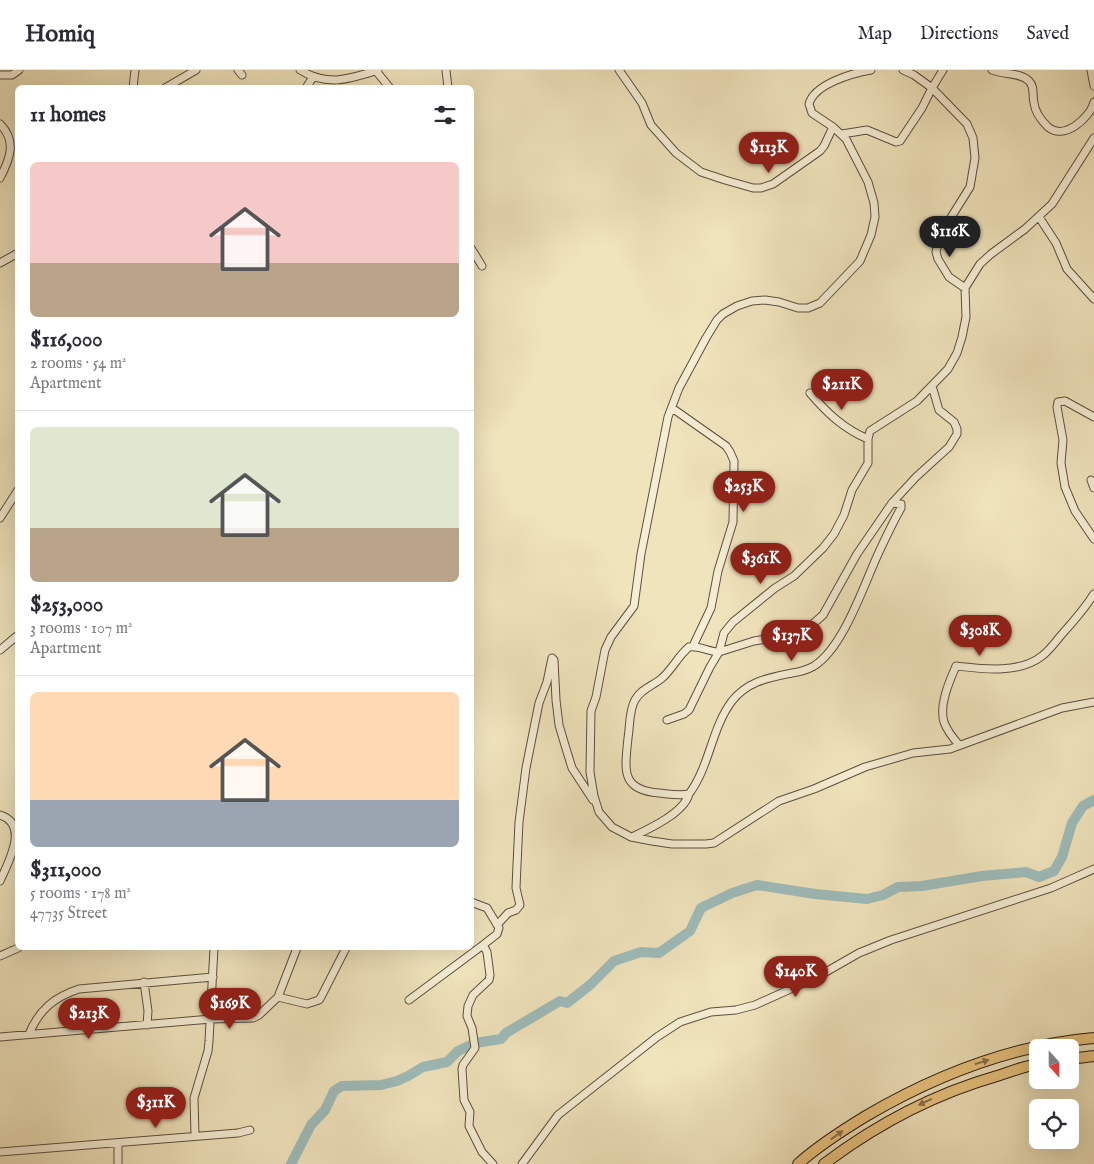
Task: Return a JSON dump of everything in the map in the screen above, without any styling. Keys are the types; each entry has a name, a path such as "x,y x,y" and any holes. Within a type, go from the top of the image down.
{"highway":[{"path":"798,1164 844,1130 894,1100 936,1079 1028,1048 1094,1038"},
{"path":"1079,1058 1094,1056"},
{"path":"824,1164 852,1143 899,1115 940,1096 988,1078 1029,1067"}],"street":[{"path":"0,75 12,75 19,70"},
{"path":"133,85 135,70"},
{"path":"170,85 196,70"},
{"path":"300,70 313,77 334,81 377,70 388,85"},
{"path":"446,70 448,85"},
{"path":"619,70 642,102 651,125 676,153 701,172 753,188 761,188 773,184 813,156 824,146 833,127"},
{"path":"596,805 590,772 591,711 596,697 605,650 611,637 634,606 641,554 668,417 679,388 706,338 723,314 737,306 752,301 780,302 798,308 815,306 825,299 860,261 871,236 874,217 874,203 868,182 842,134 812,113 810,99 819,89 825,86 852,75 871,70"},
{"path":"903,70 914,74 932,88 967,124 973,138 975,158 970,187 940,235 936,252 938,259 949,276 965,288"},
{"path":"842,134 868,130 898,142 922,108 943,70"},
{"path":"992,70 1020,76 1028,80 1032,86 1033,102 1037,111 1048,127 1055,130 1066,130 1083,120 1093,108 1094,102"},
{"path":"1091,70 1094,86"},
{"path":"308,85 313,77"},
{"path":"0,124 10,139 11,147 0,178"},
{"path":"667,720 684,714 689,710 719,652 724,633 733,622 763,597 798,573 834,534 844,515 852,490 868,463 868,439 870,432 918,401 948,369 957,354 966,317 965,288 980,264 1040,217 1052,204 1094,138"},
{"path":"1040,217 1056,243 1067,270 1094,299"},
{"path":"474,253 482,266"},
{"path":"0,263 15,255"},
{"path":"693,646 719,652 754,641 798,634 823,615 857,554 892,503 916,477 949,447 958,434 954,422 939,410 932,386"},
{"path":"810,393 826,412 836,420 868,439"},
{"path":"1094,417 1065,401 1058,402 1057,407 1063,440 1061,463 1065,486 1075,511 1094,539"},
{"path":"672,408 726,446 734,461 732,531 718,571 711,608 693,646 683,653 662,679 645,688 635,699 631,715 626,760 628,776 638,790 663,794 689,794"},
{"path":"1091,480 1094,488"},
{"path":"0,518 15,495"},
{"path":"631,837 662,822 685,804 704,769 721,719 738,695 748,686 759,680 799,672 814,666 836,643 901,508 901,504 892,503"},
{"path":"959,746 950,734 944,721 946,693 956,666 988,669 1011,668 1043,656 1094,594"},
{"path":"0,650 15,638"},
{"path":"408,1000 497,934 500,923 508,913 520,906 516,888 519,822 525,776 539,703 547,682 552,658 554,660 559,724 570,763 596,805 612,827 631,837 672,844 714,843 778,801 814,789 886,760 913,753 950,749 1062,708 1094,702"},
{"path":"0,815 8,818 13,824 15,834"},
{"path":"0,881 15,844"},
{"path":"522,1164 558,1115 657,1037 680,1022 710,1012 736,1010 755,1005 818,977 859,953 891,940 1051,888 1094,869"},
{"path":"474,903 487,908 500,923"},
{"path":"483,945 487,952 490,975 488,981 473,995 468,1006 468,1016 475,1048 463,1065 462,1070 464,1100 470,1112 469,1126 482,1152 493,1164"},
{"path":"0,956 15,949"},
{"path":"195,1136 194,1098 208,1051 214,950"},
{"path":"0,1037 211,1019 249,1018 259,1015 278,997 296,950"},
{"path":"278,997 307,1004 318,1000 345,950"},
{"path":"29,1034 34,1021 47,1004 59,996 79,988 213,977"},
{"path":"144,982 148,1011 147,1025"},
{"path":"0,1152 238,1133 250,1130"},
{"path":"118,1143 118,1164"}],"waterway":[{"path":"291,1164 311,1125 325,1110 334,1091 342,1086 381,1085 397,1081 423,1067 447,1062 458,1051 475,1043 501,1039 506,1033 560,1001 567,1003 590,985 614,961 641,952 659,953 690,931 701,908 732,893 757,885 815,894 867,899 883,895 898,887 922,886 982,876 1026,872 1039,877 1054,871 1062,857 1072,823 1083,806 1094,800"}]}
